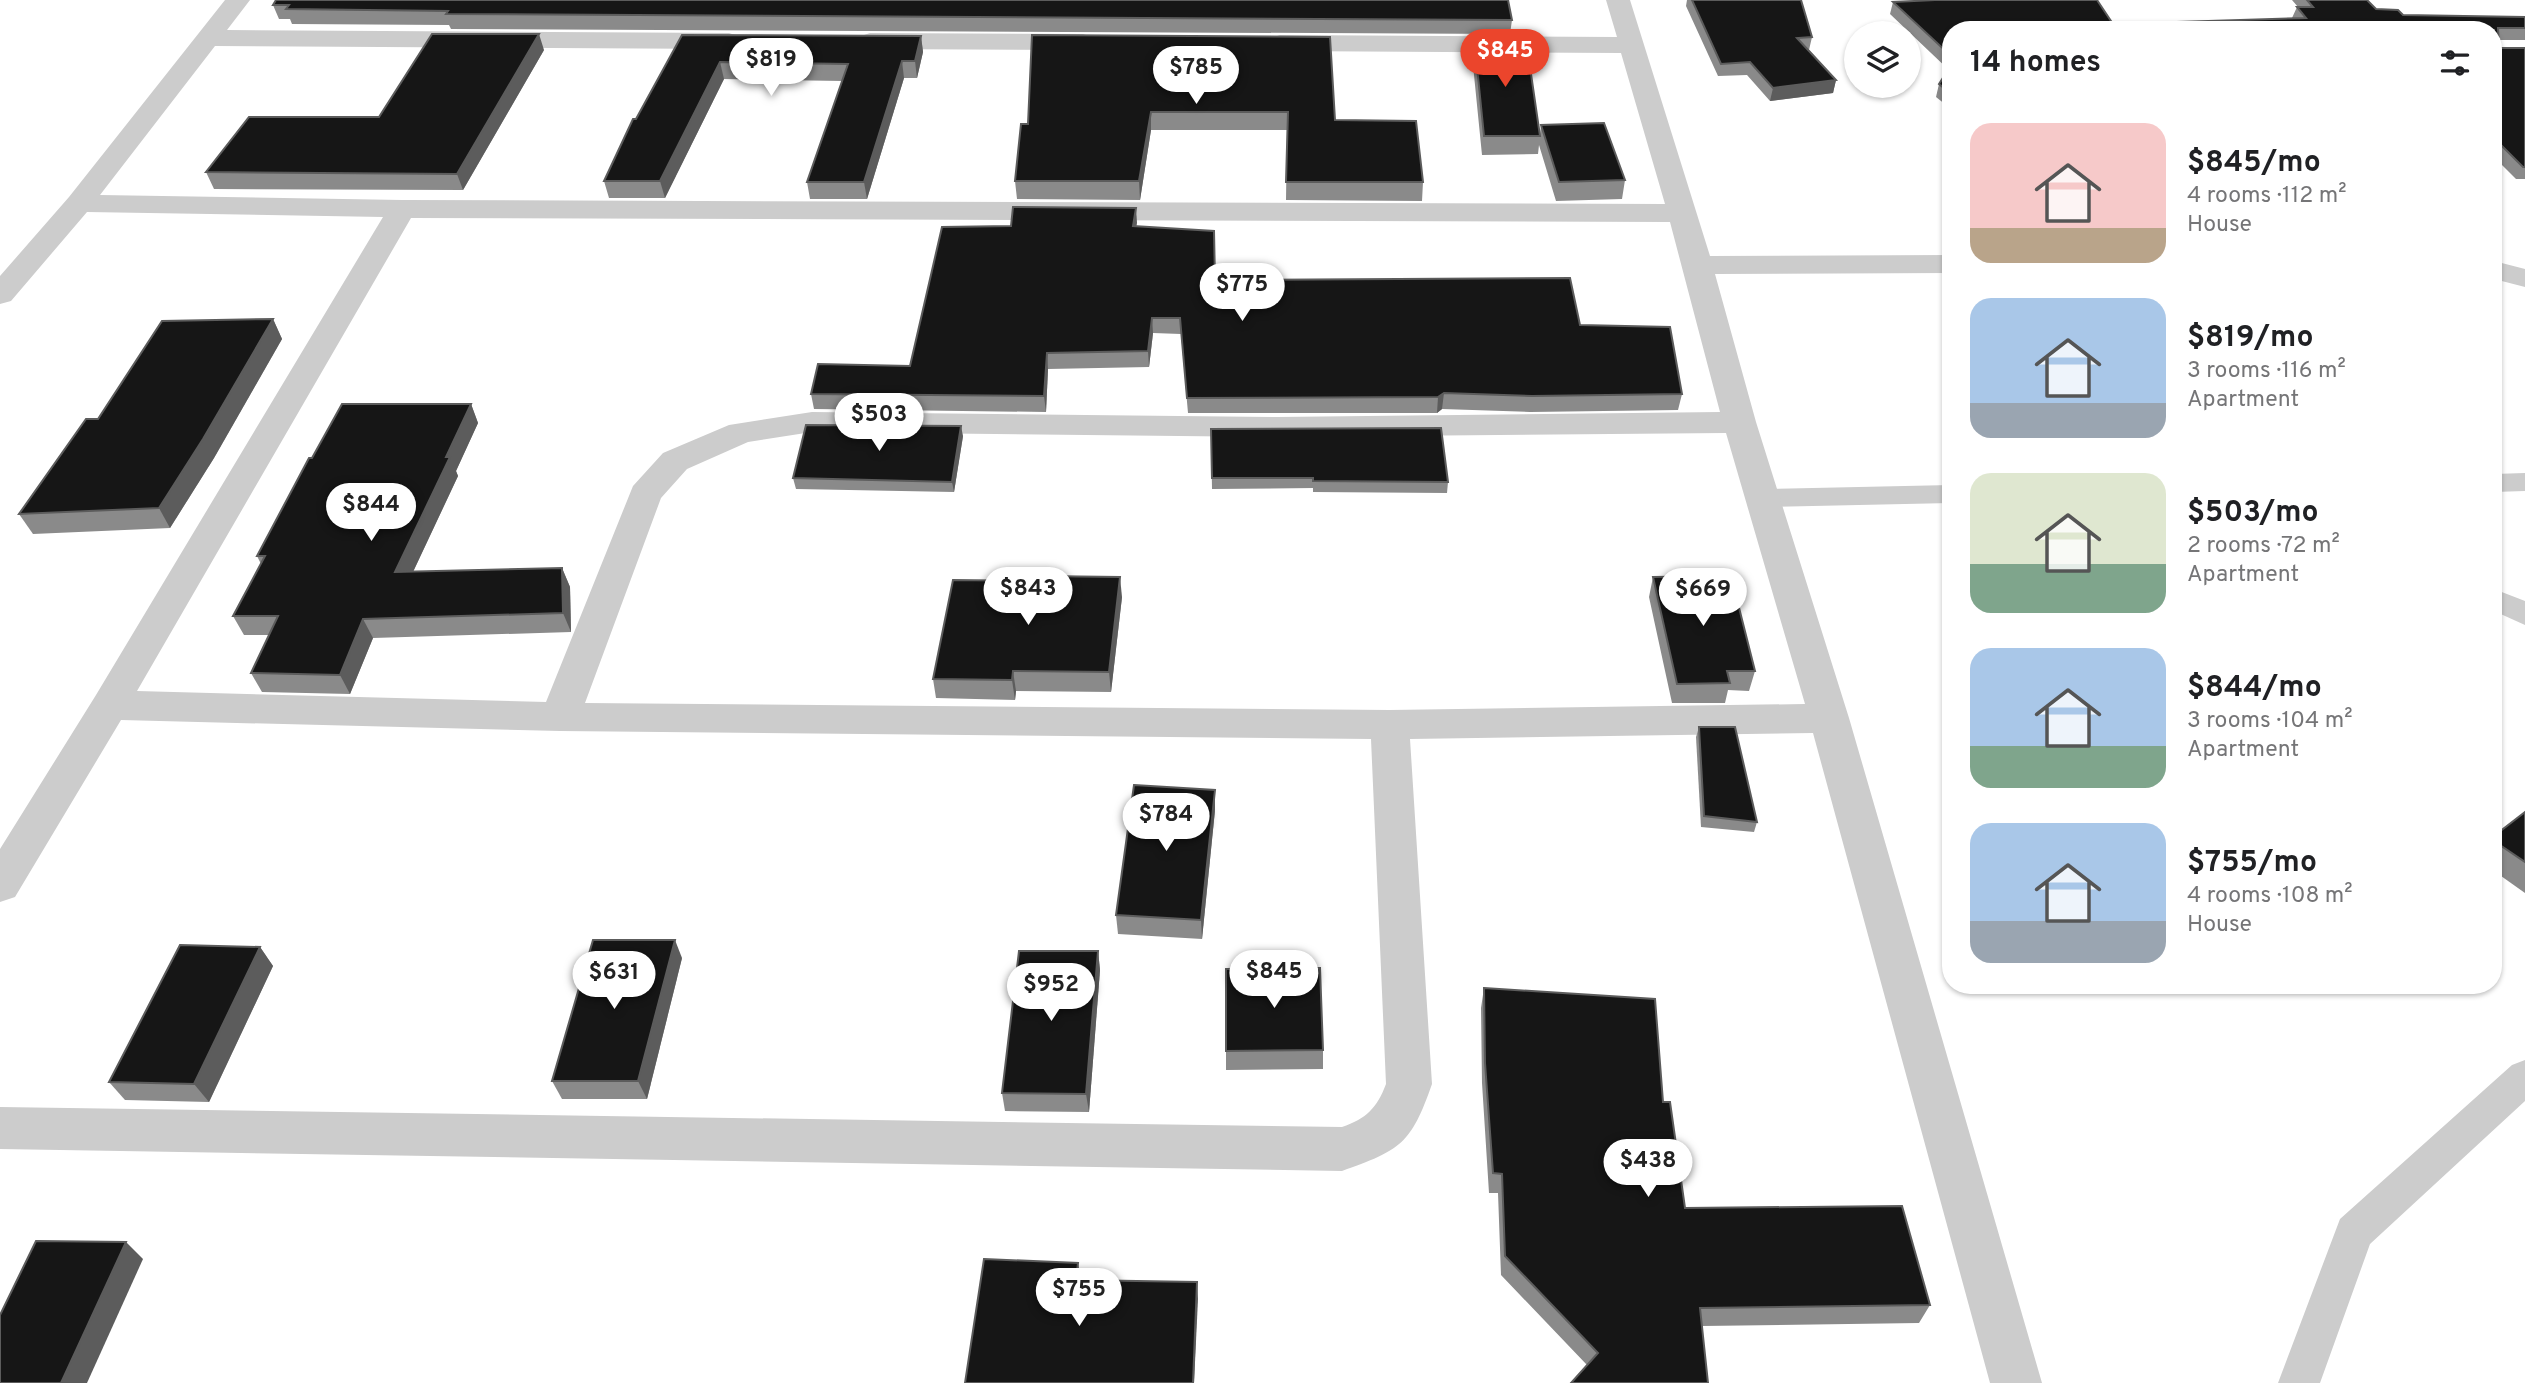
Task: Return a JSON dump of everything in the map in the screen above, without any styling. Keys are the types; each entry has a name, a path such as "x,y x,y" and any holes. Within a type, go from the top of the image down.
{"street":[{"path":"0,295 79,203 238,0"},
{"path":"1618,0 1698,265 1739,422 1829,718 2016,1383"},
{"path":"206,38 751,41"},
{"path":"849,41 1100,43"},
{"path":"1254,43 1631,45"},
{"path":"79,203 402,209 1682,212"},
{"path":"0,884 110,705 402,209"},
{"path":"1698,265 1942,264"},
{"path":"2502,272 2525,278"},
{"path":"560,717 645,494 675,461 741,432 812,422 1277,428 1739,422"},
{"path":"110,705 560,717 1390,725 1829,718"},
{"path":"0,1128 1342,1149 1376,1138 1398,1118 1409,1084 1390,725"}],"lane":[{"path":"2502,483 2525,482"},
{"path":"1763,498 1942,494"},
{"path":"2502,603 2525,614"},
{"path":"2299,1383 2354,1231 2525,1077"}],"building":[{"path":"276,0 1508,0 1512,20 446,14 448,11 286,9 289,5 273,5"},
{"path":"1692,0 1801,0 1812,37 1797,38 1836,80 1773,88 1750,62 1721,64"},
{"path":"2097,0 2111,21 1942,21 1942,48 1921,28 1921,21 1913,21 1893,2"},
{"path":"2307,0 2367,0 2376,9 2398,10 2403,15 2525,17 2525,28 2502,28 2502,21 2210,21 2306,18 2297,7 2313,7"},
{"path":"432,34 539,34 457,174 206,172 249,117 379,117"},
{"path":"682,35 921,36 915,61 902,61 864,182 807,182 848,64 720,62 660,181 604,181 633,119 636,119"},
{"path":"1032,35 1330,37 1335,120 1416,121 1423,182 1286,182 1288,112 1151,112 1139,181 1015,181 1021,124 1028,124"},
{"path":"1474,37 1516,37 1521,60 1529,60 1540,136 1484,136"},
{"path":"2502,48 2525,48 2525,167 2502,146"},
{"path":"1604,123 1625,180 1559,182 1541,125"},
{"path":"1013,207 1136,208 1133,226 1214,231 1215,280 1570,278 1580,325 1670,327 1682,394 1532,396 1444,393 1438,397 1187,398 1180,318 1152,318 1148,351 1047,353 1044,396 811,394 818,364 910,366 942,227 1011,226"},
{"path":"273,319 159,508 19,514 86,419 98,419 162,321"},
{"path":"342,404 471,404 446,457 450,457 395,572 562,568 563,613 363,619 340,675 251,673 278,616 233,616 265,556 257,556 309,458 312,458"},
{"path":"806,425 961,426 952,482 793,478"},
{"path":"1441,428 1448,482 1212,478 1211,429"},
{"path":"1039,576 1120,577 1109,672 1013,671 1012,680 933,679 953,580 1038,581"},
{"path":"1731,576 1755,671 1727,671 1730,683 1677,684 1653,577"},
{"path":"1699,727 1735,727 1757,822 1704,816"},
{"path":"1134,785 1215,790 1201,920 1116,915"},
{"path":"2525,812 2525,862 2502,846 2502,830"},
{"path":"593,940 675,940 638,1081 552,1081"},
{"path":"180,945 260,947 194,1084 109,1082"},
{"path":"1019,951 1098,951 1086,1094 1002,1093"},
{"path":"1320,968 1323,1050 1226,1051 1226,969"},
{"path":"1484,988 1655,999 1663,1102 1670,1102 1685,1208 1902,1206 1930,1305 1700,1308 1708,1383 1571,1383 1598,1353 1505,1256 1502,1174 1493,1173 1485,1063"},
{"path":"36,1241 126,1242 61,1383 0,1383 0,1315"},
{"path":"984,1259 1078,1263 1076,1280 1197,1282 1193,1383 965,1383"}]}
